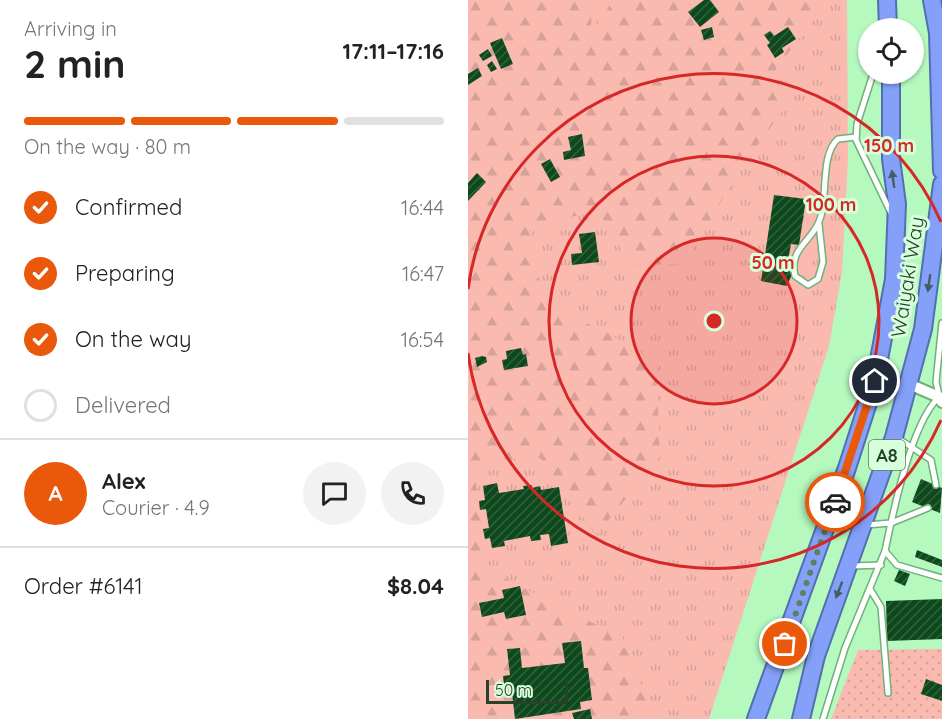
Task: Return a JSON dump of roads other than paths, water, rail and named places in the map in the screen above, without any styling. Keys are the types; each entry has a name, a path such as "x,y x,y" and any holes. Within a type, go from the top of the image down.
{"highway":[{"path":"886,0 887,18"},
{"path":"932,0 938,43 942,171"},
{"name":"Waiyaki Way","path":"756,719 847,468 875,381 894,279 897,204 890,138 891,84"},
{"name":"Waiyaki Way","path":"801,719 816,656 894,436 909,384 923,329 942,184"}],"street":[{"path":"909,384 941,398"}],"lane":[{"path":"870,84 857,124 856,137 896,222"},
{"path":"819,224 803,242 793,268 795,276 808,285 818,279 823,262 822,231 819,224 830,150 838,139 856,137"},
{"path":"823,719 845,648 885,551 912,448 930,407 941,398 936,382 942,323"},
{"path":"894,436 931,460 936,485"},
{"path":"862,525 891,523 927,508"},
{"path":"885,551 897,565 942,578"},
{"path":"848,566 880,565"},
{"path":"870,589 881,607 888,693"}]}
